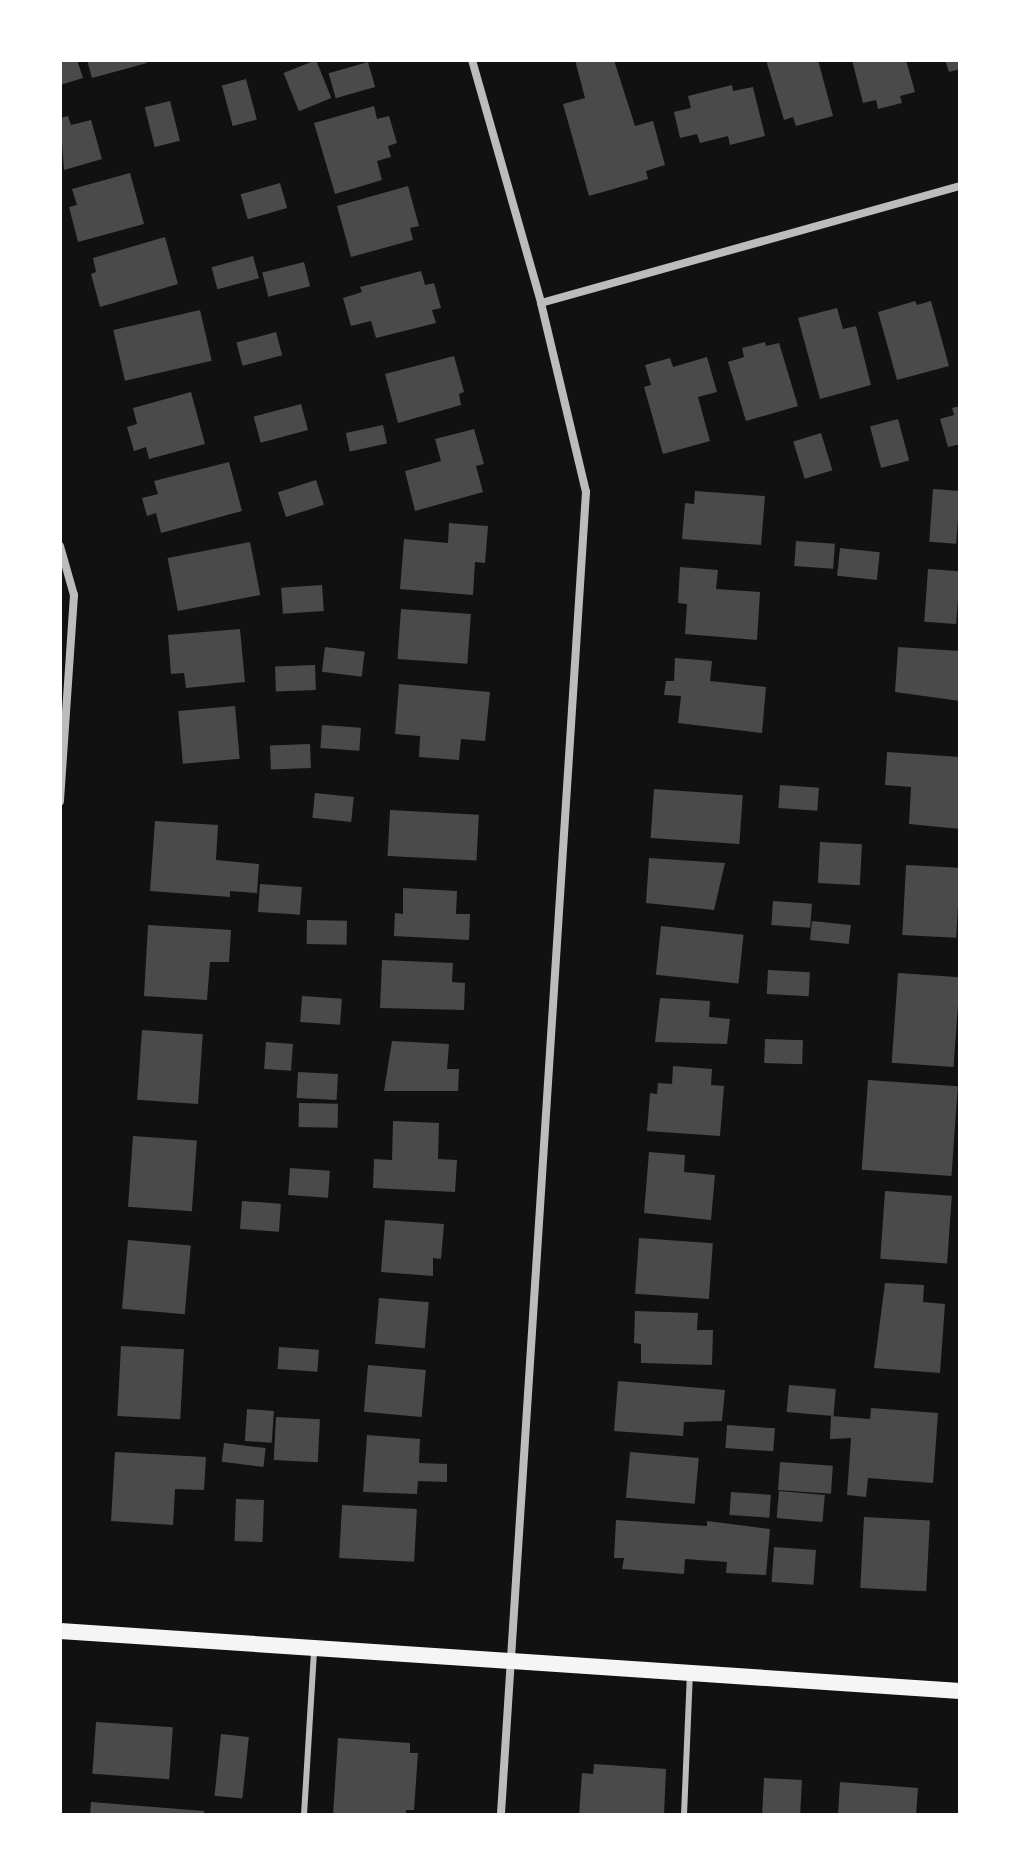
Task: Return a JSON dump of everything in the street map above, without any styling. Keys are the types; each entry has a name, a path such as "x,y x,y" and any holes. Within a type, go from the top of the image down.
{"main road":[{"path":"60,1631 960,1691"}],"street":[{"path":"472,60 541,303 586,492 501,1815"},
{"path":"541,303 960,186"},
{"path":"60,546 74,595 60,802"}],"lane":[{"path":"304,1815 315,1649"},
{"path":"684,1815 690,1674"}],"building":[{"path":"60,60 77,60 83,78 60,85"},
{"path":"87,60 146,60 147,63 92,78"},
{"path":"316,60 331,98 299,111 284,73"},
{"path":"575,60 614,60 635,126 653,121 665,165 646,171 648,179 589,196 563,104 585,98"},
{"path":"766,60 818,60 833,116 796,126 793,117 784,120"},
{"path":"852,60 906,60 915,92 900,96 902,103 878,109 876,100 863,103"},
{"path":"945,60 960,60 960,69 949,72"},
{"path":"368,62 375,87 336,98 329,73"},
{"path":"246,79 257,120 233,126 222,85"},
{"path":"732,85 733,91 753,87 765,136 730,145 728,136 700,143 697,134 680,138 674,112 691,108 688,96"},
{"path":"170,101 180,141 155,147 145,107"},
{"path":"374,106 377,119 389,116 397,143 388,146 391,157 377,161 382,180 335,194 314,123"},
{"path":"68,116 71,125 91,120 102,159 64,170 60,118"},
{"path":"130,173 144,224 78,242 69,207 77,205 72,189"},
{"path":"280,183 287,208 248,219 241,194"},
{"path":"408,186 419,226 410,228 413,240 351,257 337,206"},
{"path":"165,237 178,284 100,307 91,274 96,272 93,258"},
{"path":"253,256 259,278 217,289 211,267"},
{"path":"304,262 310,286 268,297 262,272"},
{"path":"421,271 425,285 434,283 441,308 432,310 436,323 376,338 371,321 351,326 343,298 362,292 360,287"},
{"path":"915,301 917,305 931,301 949,366 897,380 878,312"},
{"path":"837,308 843,329 856,326 871,385 820,399 798,318"},
{"path":"200,310 212,361 125,381 113,330"},
{"path":"276,332 282,355 243,366 236,343"},
{"path":"765,342 766,346 779,343 798,406 746,421 728,362 744,357 742,348"},
{"path":"454,356 464,392 459,394 461,405 398,423 385,374"},
{"path":"707,357 717,392 698,397 710,441 663,454 644,387 651,385 645,365 670,358 673,367"},
{"path":"191,392 205,444 149,459 146,447 134,451 127,427 137,424 133,408"},
{"path":"301,404 308,430 261,443 254,417"},
{"path":"960,406 960,444 948,447 940,419 954,415 952,408"},
{"path":"898,419 909,461 881,468 870,427"},
{"path":"383,425 387,444 350,451 346,433"},
{"path":"474,429 484,464 476,466 483,492 415,511 405,471 441,461 435,439"},
{"path":"821,433 832,470 805,479 793,441"},
{"path":"229,462 242,511 161,533 156,513 147,516 142,498 158,494 154,481"},
{"path":"316,480 324,505 286,517 278,492"},
{"path":"933,489 960,491 956,544 929,542"},
{"path":"695,491 765,496 761,545 682,539 685,503 694,504"},
{"path":"449,523 488,526 485,563 475,562 473,595 400,589 404,539 448,543"},
{"path":"796,541 835,544 833,569 794,566"},
{"path":"250,542 260,595 178,611 168,558"},
{"path":"840,548 880,552 877,580 837,576"},
{"path":"680,567 718,570 716,589 760,592 757,640 685,634 687,604 678,603"},
{"path":"928,569 960,571 956,624 924,622"},
{"path":"322,585 324,611 283,614 281,588"},
{"path":"401,609 471,614 467,664 398,659"},
{"path":"240,629 245,682 186,688 184,673 171,674 168,635"},
{"path":"325,647 365,652 362,677 322,672"},
{"path":"898,647 960,651 960,701 895,692"},
{"path":"675,658 712,661 710,681 766,687 762,733 678,723 681,696 664,695 666,681 674,681"},
{"path":"315,665 316,690 276,691 275,666"},
{"path":"399,684 490,692 485,741 461,739 459,760 419,757 420,736 395,734"},
{"path":"235,706 240,759 183,764 178,711"},
{"path":"322,725 361,728 359,751 320,748"},
{"path":"310,744 311,768 271,769 270,745"},
{"path":"887,752 960,757 960,829 909,824 911,787 885,785"},
{"path":"780,785 819,788 817,811 778,808"},
{"path":"654,789 743,795 739,844 651,838"},
{"path":"315,793 354,797 351,822 312,818"},
{"path":"390,810 479,815 476,861 388,856"},
{"path":"155,821 218,825 216,860 259,864 257,893 230,891 230,897 150,891"},
{"path":"820,842 862,844 860,885 818,883"},
{"path":"649,858 725,863 714,910 646,903"},
{"path":"906,865 960,868 956,938 902,935"},
{"path":"260,884 302,887 300,915 258,912"},
{"path":"403,888 457,891 456,914 470,914 469,940 394,936 395,913 403,914"},
{"path":"773,901 812,904 810,928 771,925"},
{"path":"307,920 347,921 347,945 307,944"},
{"path":"812,921 851,925 849,944 810,940"},
{"path":"148,925 231,930 229,962 210,962 207,1000 144,996"},
{"path":"661,926 744,935 738,983 656,975"},
{"path":"382,960 453,963 452,982 465,983 464,1010 380,1008"},
{"path":"768,970 810,972 809,996 767,994"},
{"path":"898,973 960,977 954,1067 892,1063"},
{"path":"302,996 342,999 340,1025 300,1022"},
{"path":"660,998 710,1001 709,1017 730,1019 727,1044 655,1042"},
{"path":"142,1030 203,1034 198,1104 137,1100"},
{"path":"765,1039 803,1040 802,1064 764,1063"},
{"path":"392,1041 449,1044 447,1069 459,1069 458,1091 384,1091"},
{"path":"266,1042 293,1044 291,1071 264,1069"},
{"path":"673,1066 712,1069 711,1085 724,1086 720,1136 647,1131 650,1093 657,1094 658,1083 672,1084"},
{"path":"298,1072 338,1074 337,1100 297,1098"},
{"path":"868,1080 958,1086 952,1176 862,1170"},
{"path":"299,1103 338,1104 338,1128 299,1127"},
{"path":"393,1121 439,1123 438,1159 457,1160 455,1192 373,1188 374,1159 392,1160"},
{"path":"133,1136 197,1140 192,1211 128,1207"},
{"path":"649,1152 685,1155 684,1172 715,1175 711,1220 644,1213"},
{"path":"290,1168 330,1171 328,1198 288,1195"},
{"path":"885,1191 952,1196 947,1264 880,1259"},
{"path":"242,1201 281,1204 279,1232 240,1229"},
{"path":"385,1220 444,1224 441,1259 433,1258 433,1276 381,1272"},
{"path":"639,1238 713,1243 709,1299 635,1294"},
{"path":"128,1240 191,1245 185,1314 122,1309"},
{"path":"885,1283 924,1285 923,1302 945,1304 940,1373 874,1368"},
{"path":"379,1298 429,1302 425,1348 375,1344"},
{"path":"635,1311 698,1313 697,1330 713,1330 712,1365 641,1363 641,1344 634,1343"},
{"path":"121,1346 184,1349 180,1419 117,1416"},
{"path":"279,1347 319,1350 317,1372 277,1369"},
{"path":"368,1365 426,1370 422,1417 364,1412"},
{"path":"618,1381 725,1390 722,1421 684,1422 683,1436 614,1431"},
{"path":"789,1385 836,1389 833,1416 787,1412"},
{"path":"871,1408 938,1413 933,1483 868,1478 866,1497 847,1495 851,1438 830,1439 831,1416 870,1419"},
{"path":"247,1409 274,1411 272,1443 245,1441"},
{"path":"276,1417 320,1419 318,1462 274,1460"},
{"path":"727,1425 775,1428 773,1451 725,1448"},
{"path":"367,1435 420,1439 419,1463 447,1464 447,1482 418,1481 417,1494 363,1492"},
{"path":"224,1443 266,1448 263,1467 222,1462"},
{"path":"115,1452 206,1457 204,1490 175,1489 173,1525 111,1521"},
{"path":"630,1452 699,1458 695,1504 626,1498"},
{"path":"780,1462 833,1466 831,1494 778,1490"},
{"path":"779,1491 825,1495 822,1522 777,1518"},
{"path":"731,1492 771,1495 769,1518 729,1515"},
{"path":"236,1499 264,1500 263,1542 235,1541"},
{"path":"342,1505 417,1509 414,1562 339,1558"},
{"path":"864,1517 930,1520 926,1591 860,1588"},
{"path":"616,1520 707,1526 707,1521 770,1529 766,1575 726,1573 727,1562 685,1559 684,1574 622,1569 624,1558 614,1558"},
{"path":"774,1547 816,1550 813,1585 772,1582"},
{"path":"96,1722 173,1727 169,1779 92,1774"},
{"path":"221,1734 249,1737 242,1799 215,1796"},
{"path":"338,1738 410,1743 410,1753 418,1753 414,1810 406,1810 406,1815 333,1815"},
{"path":"594,1764 666,1769 664,1815 579,1815 582,1773 593,1774"},
{"path":"764,1778 802,1780 800,1815 762,1815"},
{"path":"840,1782 918,1788 916,1815 838,1815"},
{"path":"91,1802 204,1811 204,1815 90,1815"}]}
